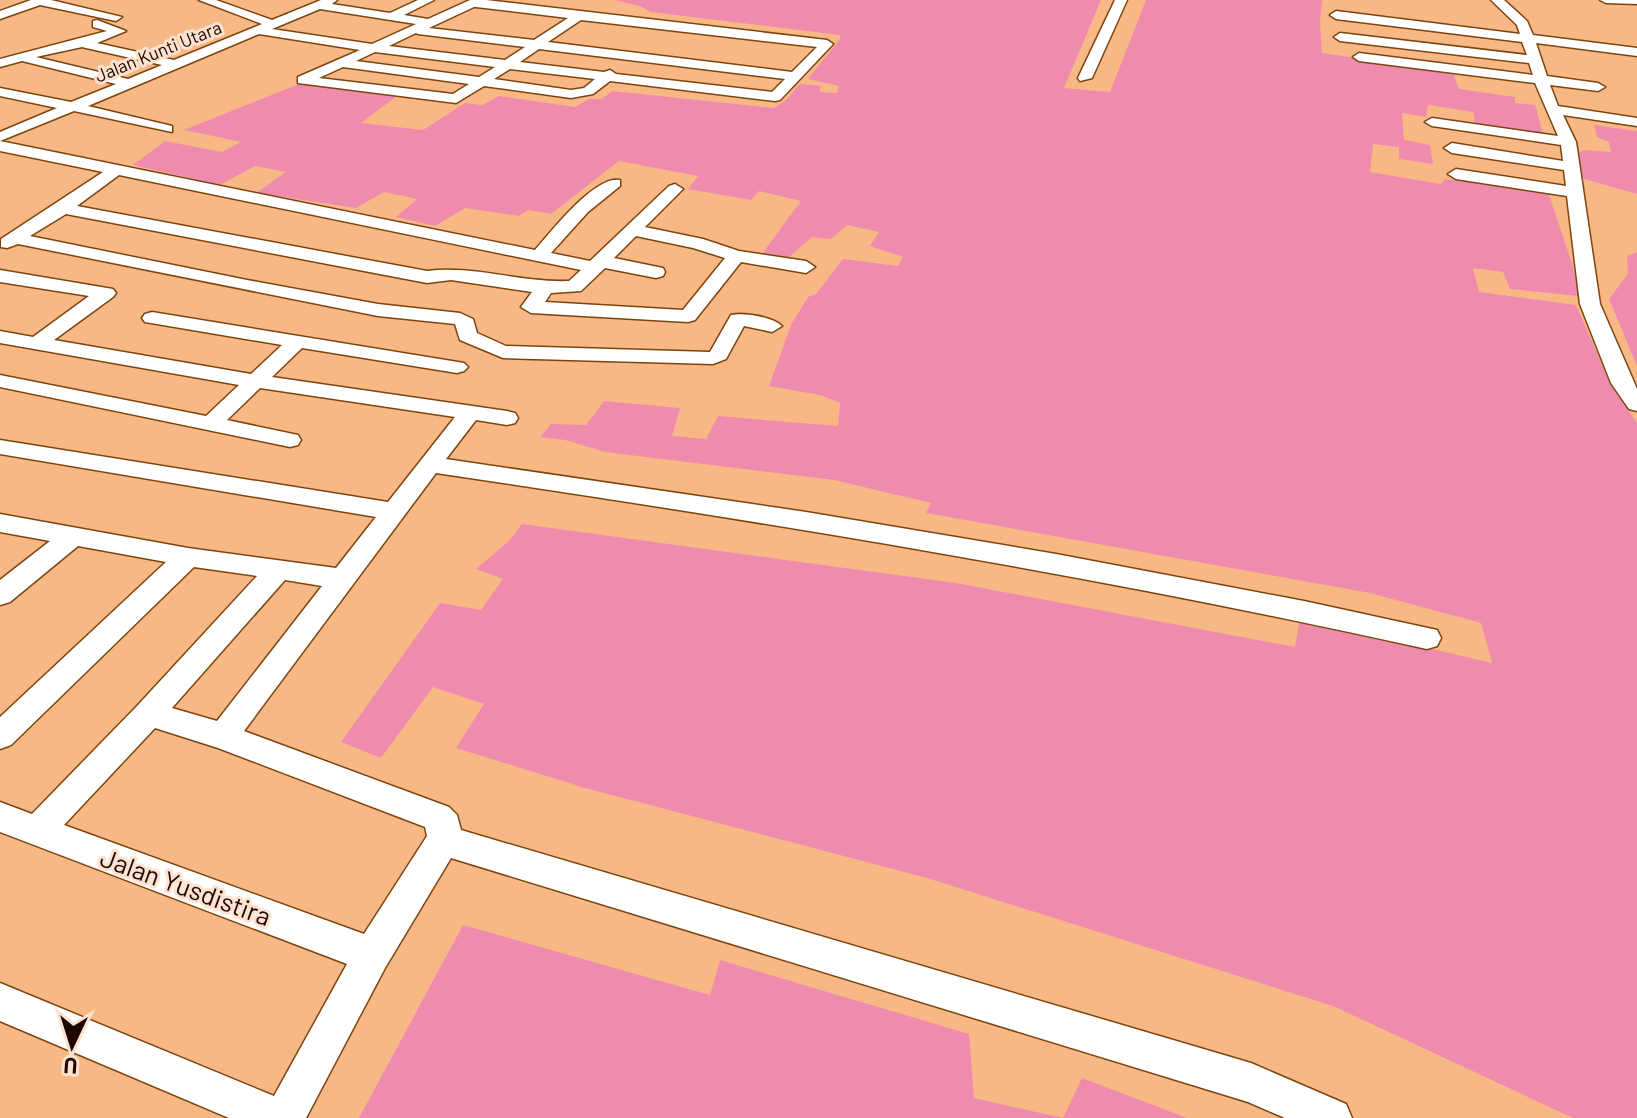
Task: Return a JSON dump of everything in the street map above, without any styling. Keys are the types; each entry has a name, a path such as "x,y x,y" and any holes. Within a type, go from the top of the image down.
{"street":[{"path":"205,0 265,27 379,46 509,63 607,76 775,97 827,44 478,2 448,17 379,46 303,80 448,100 482,83 509,63 580,15"},
{"name":"Jalan Kunti Utara","path":"0,137 331,0"},
{"path":"1085,78 1121,0"},
{"path":"1497,0 1523,24 1568,142 1590,304 1622,383 1637,404"},
{"path":"1606,0 1637,1"},
{"path":"0,15 32,1 85,10 120,31 0,63"},
{"path":"390,17 422,1"},
{"path":"85,10 112,3 122,6 99,18"},
{"path":"317,5 433,23"},
{"path":"1336,15 1395,18 1529,40 1637,52"},
{"path":"99,18 116,17"},
{"path":"448,17 464,19"},
{"path":"542,29 574,32"},
{"path":"418,30 796,76"},
{"path":"655,81 716,30"},
{"path":"1340,37 1538,69 1598,87"},
{"path":"83,43 173,64"},
{"path":"0,48 128,83"},
{"path":"800,56 814,58"},
{"path":"342,63 574,94 588,91 631,57"},
{"path":"1359,57 1589,72"},
{"path":"0,92 167,129"},
{"path":"1555,110 1637,122"},
{"path":"1432,122 1568,142"},
{"path":"0,146 540,255 656,272"},
{"path":"1452,148 1572,167"},
{"path":"4,244 63,208 116,170"},
{"path":"1456,174 1574,192"},
{"path":"540,255 582,208 614,183"},
{"path":"63,208 427,277 451,274 545,288 575,287 675,189"},
{"path":"632,230 697,243 736,256 806,267"},
{"path":"4,244 378,310 460,319 466,323 467,336 503,352 713,358 719,355 738,319"},
{"path":"688,316 736,256"},
{"path":"0,276 106,293 36,344"},
{"path":"545,288 531,307 738,319 772,326"},
{"path":"152,318 457,367"},
{"path":"0,337 254,381 507,418"},
{"path":"211,423 297,342"},
{"path":"422,407 457,367 488,346"},
{"path":"58,393 104,357"},
{"path":"0,381 290,440"},
{"path":"223,736 470,413"},
{"path":"0,447 393,511"},
{"path":"431,465 945,544 1197,589 1427,638"},
{"path":"0,523 277,572 342,579"},
{"path":"0,595 73,536"},
{"path":"0,736 188,557"},
{"path":"37,831 149,714 277,572"},
{"path":"149,714 223,736 437,817 445,826 443,840 372,955 284,1118"},
{"name":"Jalan Yusdistira","path":"0,817 372,955"},
{"path":"443,840 1251,1083 1332,1118"},
{"path":"0,1002 277,1118"}],"shaded area":[{"path":"614,0 1101,0 1064,88 1110,92 1146,0 1322,0 1322,53 1436,69 1454,75 1459,89 1515,97 1515,103 1535,105 1543,134 1475,123 1473,112 1428,105 1426,117 1402,113 1404,140 1430,145 1433,164 1399,159 1399,147 1373,144 1370,172 1441,184 1445,179 1477,183 1478,180 1548,192 1573,266 1579,296 1510,289 1503,272 1473,268 1479,292 1576,305 1611,385 1637,423 1637,1118 1573,1118 1333,1006 927,878 585,788 456,748 484,704 433,687 381,758 341,742 440,603 481,610 503,579 476,569 509,541 522,524 956,583 1295,647 1300,618 1492,663 1481,623 1370,593 926,513 931,503 834,480 605,452 565,440 540,437 551,424 586,425 604,401 680,408 672,436 706,439 718,416 838,426 840,403 820,395 769,386 791,325 808,297 816,294 843,259 898,266 903,257 870,246 879,232 847,225 831,239 812,237 787,259 761,255 801,201 759,191 751,200 688,189 698,176 619,161 551,214 528,210 519,216 465,208 435,226 396,217 417,199 384,192 356,208 256,193 286,172 255,166 220,185 133,165 165,141 222,152 241,142 184,130 301,83 397,96 361,123 423,130 465,103 482,105 499,96 575,107 589,99 602,99 612,91 774,108 800,84 821,86 819,92 837,93 839,86 808,79 840,35 651,12"},
{"path":"1594,125 1637,131 1637,194 1581,178 1576,153 1586,150 1611,152 1609,142 1597,137"},
{"path":"1637,252 1637,366 1609,299 1628,274 1627,256"},
{"path":"463,925 710,995 720,960 969,1034 974,1098 1063,1118 359,1118"},
{"path":"1082,1078 1187,1118 1063,1118"}]}
